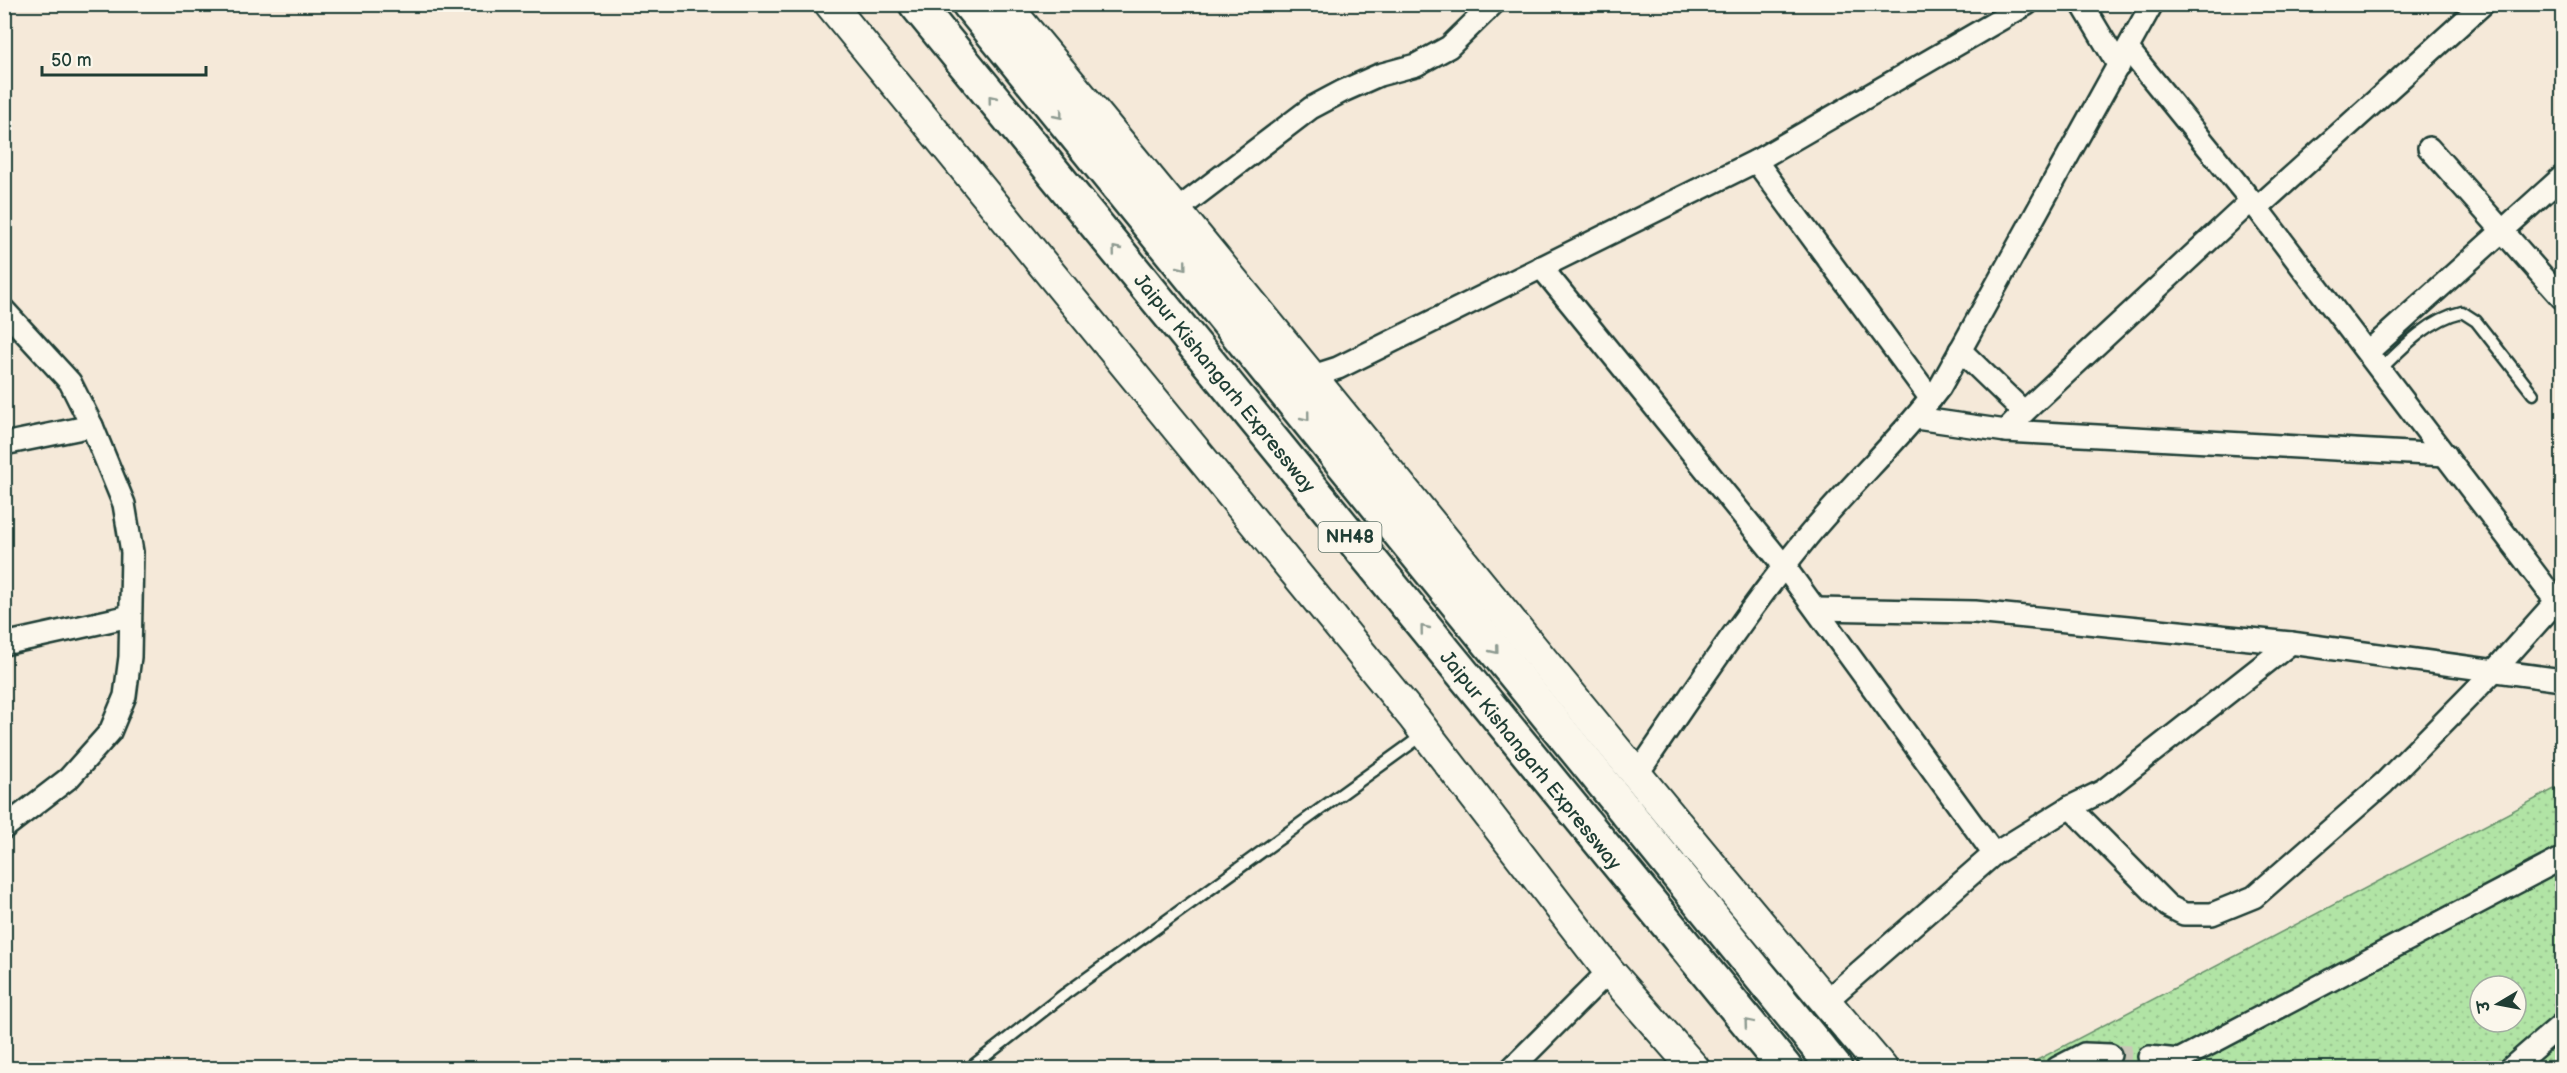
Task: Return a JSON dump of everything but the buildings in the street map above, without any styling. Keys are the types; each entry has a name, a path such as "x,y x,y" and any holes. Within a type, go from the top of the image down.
{"highway":[{"name":"Jaipur Kishangarh Expressway","path":"916,4 1785,1068"},
{"name":"Jaipur Kishangarh Expressway","path":"969,4 1835,1068"}],"street":[{"path":"830,4 1426,733 1609,971 1694,1068"},
{"path":"1005,4 1313,376 1636,776 1882,1068"},
{"path":"1177,210 1311,108 1379,75 1416,64 1449,47 1493,4"},
{"path":"1313,376 1338,368 1756,161 2027,4"},
{"path":"2070,807 2168,906 2184,914 2212,914 2254,897 2384,783 2560,602 2254,204 2123,58 2082,4"},
{"path":"1636,776 1752,608 1784,566 1931,399 2152,4"},
{"path":"2006,431 2024,411 2254,204 2483,4"},
{"path":"2429,148 2562,298"},
{"path":"1756,161 1931,399"},
{"path":"2368,352 2562,177"},
{"path":"1541,267 1784,566 1994,854"},
{"path":"4,310 70,382 92,426 124,504 132,552 130,657 125,696 110,732 69,778 4,828"},
{"path":"1960,350 2024,411"},
{"path":"1916,418 2006,431 2446,455"},
{"path":"4,444 92,426"},
{"path":"1816,609 1976,612 2291,643 2562,680"},
{"path":"4,644 130,616"},
{"path":"1825,1002 1994,854 2070,807 2103,791 2291,643"},
{"path":"2149,1058 2183,1064 2559,860 2562,865"},
{"path":"1512,1068 1609,971"},
{"path":"2511,1068 2562,1024"},
{"path":"2057,1068 2084,1054 2110,1054 2101,1068"}],"lane":[{"path":"2381,369 2434,323 2448,315 2462,312 2476,321 2533,394"},
{"path":"970,1068 1065,994 1426,733"}],"green space":[{"path":"2562,785 2562,1068 2022,1068"}],"tunnel":[{"path":"2110,1055 2149,1057"}]}
